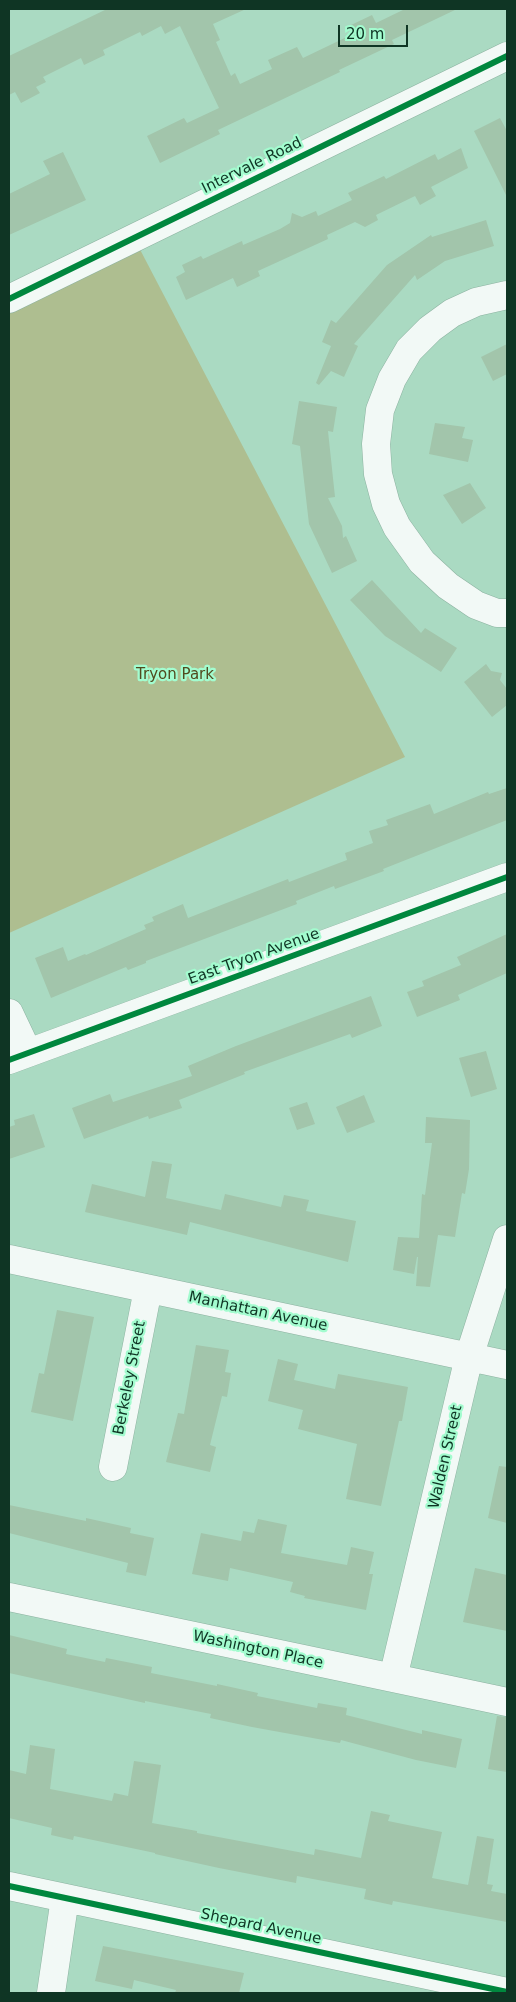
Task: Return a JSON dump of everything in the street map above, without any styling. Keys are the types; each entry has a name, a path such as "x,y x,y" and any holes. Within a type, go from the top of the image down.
{"street":[{"name":"Intervale Road","path":"9,299 507,56"},
{"path":"507,295 476,302 452,313 430,329 409,350 392,379 380,410 376,444 378,474 386,504 397,527 422,562 448,586 476,605 497,613 507,614"},
{"name":"East Tryon Avenue","path":"18,1056 507,877"},
{"path":"9,1013 18,1056"},
{"name":"Walden Street","path":"393,1678 469,1357 507,1239"},
{"name":"Manhattan Avenue","path":"9,1259 507,1365"},
{"name":"Berkeley Street","path":"113,1467 148,1288"},
{"name":"Washington Place","path":"9,1597 507,1702"},
{"name":"Shepard Avenue","path":"9,1886 507,1992"},
{"path":"51,1993 65,1898"}],"green space":[{"name":"Tryon Park","path":"134,238 405,757 9,933 9,299"}],"building":[{"path":"107,9 246,9 213,24 220,40 216,42 231,76 235,73 240,84 272,69 268,60 297,47 303,58 353,34 349,26 372,15 376,23 405,9 457,9 392,40 394,44 339,70 340,72 218,130 220,134 160,163 147,136 184,118 187,123 219,108 180,26 165,34 161,26 142,36 140,32 103,50 105,55 84,65 81,58 43,77 46,82 36,87 40,93 21,103 15,92 9,95 9,56"},
{"path":"500,118 507,131 507,197 474,131"},
{"path":"461,148 468,168 431,187 436,196 420,205 415,196 376,215 378,220 365,227 355,222 327,235 328,239 258,271 260,276 237,287 233,278 186,300 176,277 185,272 182,265 201,256 203,259 242,241 243,245 280,229 290,223 292,213 302,217 316,211 318,216 352,200 348,193 384,176 386,179 435,154 438,160"},
{"path":"63,152 86,200 9,235 9,194 50,174 43,161"},
{"path":"486,220 494,246 445,261 417,280 415,275 354,344 358,346 344,377 331,371 319,385 316,383 331,346 322,342 331,320 336,323 387,265 431,235 432,237"},
{"path":"507,344 507,374 493,381 481,357"},
{"path":"299,401 337,407 333,432 328,431 335,497 328,498 342,526 343,538 346,536 357,561 332,573 309,524 300,446 292,444"},
{"path":"435,423 465,427 462,438 473,440 468,462 429,454"},
{"path":"470,483 486,508 462,524 443,495"},
{"path":"372,580 421,633 425,628 457,648 441,672 385,636 350,600"},
{"path":"486,664 491,671 502,673 500,680 507,689 507,705 492,717 464,682"},
{"path":"507,788 507,820 383,869 384,871 335,889 334,886 296,901 297,904 146,961 146,963 128,970 126,967 51,998 35,958 63,947 68,961 146,929 144,925 154,921 152,917 183,904 188,918 288,879 289,882 347,860 345,853 373,843 369,831 388,825 386,820 430,804 434,814 488,792 489,794"},
{"path":"507,934 507,973 458,995 460,1000 417,1017 407,992 424,986 422,981 461,965 457,957"},
{"path":"371,996 382,1026 352,1038 350,1034 244,1072 245,1074 179,1100 182,1108 149,1119 148,1116 84,1139 72,1108 110,1094 113,1102 192,1076 188,1066 236,1046"},
{"path":"486,1051 497,1089 471,1097 459,1058"},
{"path":"364,1095 375,1122 347,1133 336,1107"},
{"path":"307,1102 315,1124 297,1130 289,1108"},
{"path":"34,1114 45,1147 9,1159 9,1127 15,1125 14,1120"},
{"path":"426,1117 470,1120 469,1169 465,1194 462,1193 455,1237 438,1235 430,1287 416,1286 418,1257 414,1274 393,1270 398,1237 419,1238 422,1194 425,1195 432,1143 425,1143"},
{"path":"152,1161 172,1164 166,1198 221,1210 225,1194 281,1207 284,1195 309,1200 306,1211 356,1221 348,1262 190,1222 187,1235 85,1212 92,1184 145,1197"},
{"path":"57,1310 94,1317 73,1421 31,1412 39,1373 44,1374"},
{"path":"196,1345 229,1350 225,1372 231,1373 227,1397 222,1396 210,1445 216,1447 210,1472 166,1462 178,1413 184,1414"},
{"path":"278,1359 298,1364 294,1380 335,1389 338,1374 408,1387 402,1421 399,1421 381,1506 346,1499 357,1444 298,1429 303,1410 268,1401"},
{"path":"499,1466 507,1467 507,1523 488,1518"},
{"path":"9,1505 131,1528 130,1533 154,1538 146,1576 126,1572 128,1563 9,1533"},
{"path":"258,1519 287,1525 281,1553 347,1565 351,1547 374,1552 369,1574 373,1574 366,1610 304,1598 305,1596 290,1592 293,1582 230,1568 228,1581 192,1574 201,1533 241,1541 243,1531 254,1533"},
{"path":"475,1568 507,1575 507,1631 463,1622"},
{"path":"9,1635 67,1649 66,1654 105,1662 106,1658 152,1667 151,1673 217,1686 217,1684 258,1693 257,1696 317,1708 318,1703 347,1708 346,1715 422,1734 422,1730 462,1739 456,1768 416,1760 341,1740 340,1743 252,1727 210,1718 211,1714 145,1701 145,1703 9,1673"},
{"path":"497,1716 507,1717 507,1772 488,1769"},
{"path":"30,1745 55,1749 50,1789 112,1801 114,1793 128,1796 134,1761 161,1765 152,1823 197,1831 197,1833 314,1855 315,1849 361,1858 371,1811 390,1815 388,1821 442,1832 432,1878 468,1885 477,1836 494,1839 487,1884 493,1885 491,1891 507,1894 507,1922 393,1901 392,1905 364,1899 366,1889 297,1876 296,1883 74,1836 73,1840 51,1835 52,1828 9,1818 9,1770 26,1774"},
{"path":"103,1946 244,1973 239,1993 175,1993 176,1990 134,1980 132,1989 95,1981"}],"cycle path":[{"path":"9,299 507,56"},
{"path":"9,1060 507,877"},
{"path":"9,1886 507,1992"}]}
